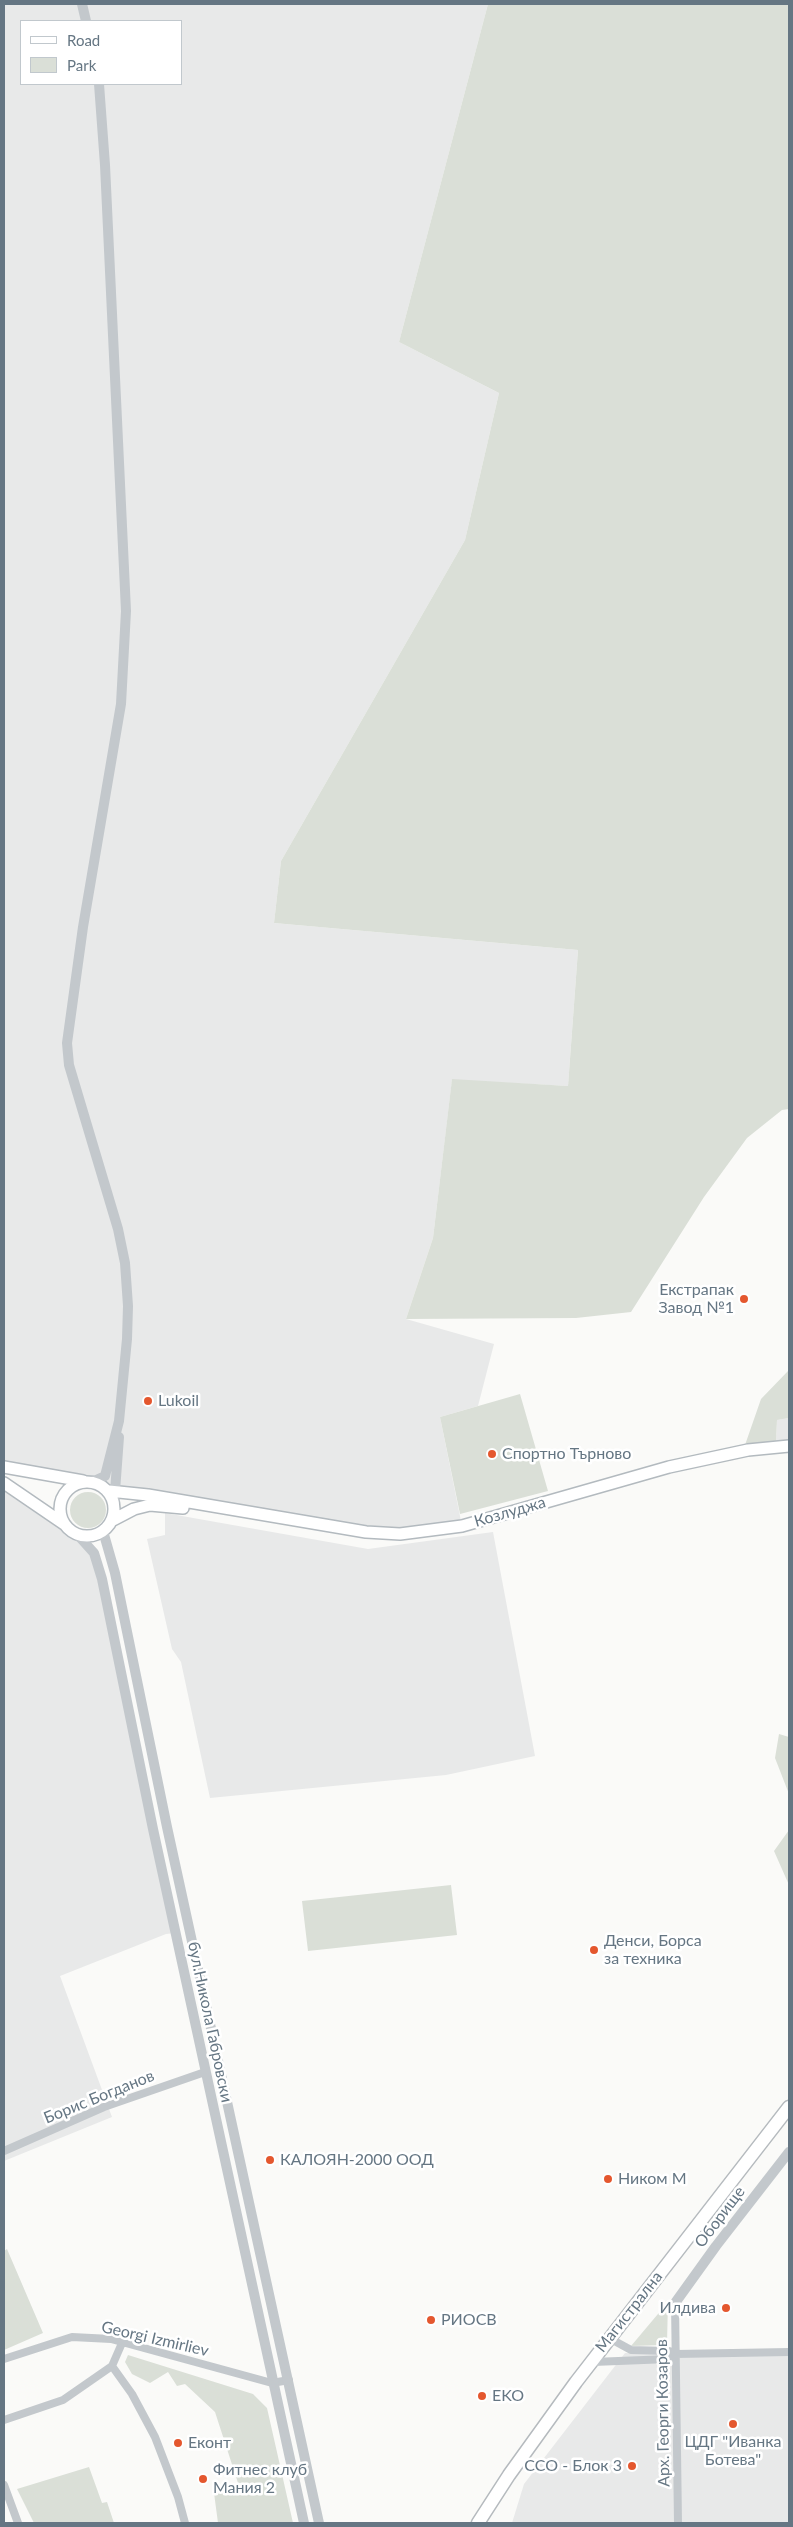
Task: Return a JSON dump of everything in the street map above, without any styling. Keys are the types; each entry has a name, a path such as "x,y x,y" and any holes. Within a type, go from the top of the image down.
{"main road":[{"name":"Козлуджа","path":"112,1492 148,1495 226,1510 366,1532 420,1532 462,1526 678,1465 748,1450 789,1446"},
{"path":"4,1467 88,1482 112,1492 114,1506 111,1521 103,1531 87,1536 76,1533 4,1483"},
{"path":"66,1525 60,1513 62,1498 71,1487 88,1482"},
{"name":"Козлуджа","path":"111,1521 134,1509 150,1505 226,1510"},
{"name":"Магистрална","path":"478,2523 509,2475 591,2362 789,2108"}],"street":[{"path":"82,4 86,20"},
{"path":"99,85 105,165 126,611 121,704 82,936 67,1043 69,1066 118,1229 126,1270 127,1339 119,1421 120,1446 112,1492"},
{"path":"88,1482 105,1476 119,1421"},
{"name":"бул.Никола Габровски","path":"103,1531 115,1573 167,1827 319,2523"},
{"name":"бул.Никола Габровски","path":"76,1533 94,1553 102,1579 153,1829 272,2383 304,2523"},
{"name":"Борис Богданов","path":"4,2151 104,2107 205,2072"},
{"name":"Оборище","path":"675,2302 789,2152"},
{"name":"Арх. Георги Козаров","path":"675,2302 678,2523"},
{"name":"Georgi Izmirliev","path":"4,2359 72,2337 111,2339 272,2383"},
{"path":"609,2338 623,2348 631,2350 669,2351 676,2354 789,2352"},
{"path":"4,2420 63,2400 112,2366 122,2342"},
{"path":"591,2362 669,2359 676,2354"},
{"path":"112,2366 132,2394 155,2437 178,2497 185,2523"},
{"path":"272,2383 289,2380"},
{"path":"4,2485 18,2523"}],"shaded area":[{"path":"4,4 488,4 399,342 499,393 465,540 281,861 274,923 578,950 568,1086 452,1080 433,1238 406,1319 494,1344 478,1406 440,1417 462,1526 400,1534 105,1488 92,1482 4,1467"},
{"path":"789,1418 789,1440 776,1442 777,1420"},
{"path":"4,1483 66,1525 94,1553 175,1933 166,1934 60,1976 112,2117 4,2161"},
{"path":"165,1513 368,1549 493,1532 535,1756 446,1775 210,1798 181,1662 172,1649 147,1539 165,1535"},
{"path":"789,2352 789,2523 512,2523 524,2484 625,2353"}],"green space":[{"path":"488,4 789,4 789,1109 782,1110 747,1138 704,1197 631,1312 576,1318 406,1319 433,1238 452,1079 568,1086 578,950 274,923 281,861 465,540 499,393 399,342"},
{"path":"788,1371 789,1418 777,1420 776,1442 745,1445 761,1399"},
{"name":"Спортно Търново","path":"520,1394 548,1491 460,1514 440,1417"},
{"path":"88,1492 95,1493 101,1497 105,1503 105,1517 101,1523 95,1527 88,1528 81,1527 75,1523 71,1517 70,1510 71,1503 75,1497 81,1493"},
{"path":"779,1734 789,1737 789,1794 775,1758"},
{"path":"789,1830 789,1885 774,1851"},
{"path":"451,1885 457,1935 308,1951 302,1901"},
{"path":"7,2249 43,2333 4,2350 4,2251"},
{"path":"668,2302 667,2343 663,2345 631,2346"},
{"path":"128,2355 253,2394 267,2408 293,2523 218,2523 214,2493 239,2486 215,2412 185,2384 177,2386 168,2372 150,2383 132,2374 125,2362"},
{"path":"89,2467 102,2503 107,2502 114,2523 34,2523 17,2489"}],"place":[{"name":"Екстрапак Завод №1","path":"744,1299"},
{"name":"Lukoil","path":"148,1401"},
{"name":"Спортно Търново","path":"492,1454"},
{"name":"Денси, Борса за техника","path":"594,1950"},
{"name":"КАЛОЯН-2000 ООД","path":"270,2160"},
{"name":"Ником М","path":"608,2179"},
{"name":"Илдива","path":"726,2308"},
{"name":"РИОСВ","path":"431,2320"},
{"name":"EKO","path":"482,2396"},
{"name":"ЦДГ \"Иванка Ботева\"","path":"733,2424"},
{"name":"Еконт","path":"178,2443"},
{"name":"ССО - Блок 3","path":"632,2466"},
{"name":"Фитнес клуб Мания 2","path":"203,2479"}]}
